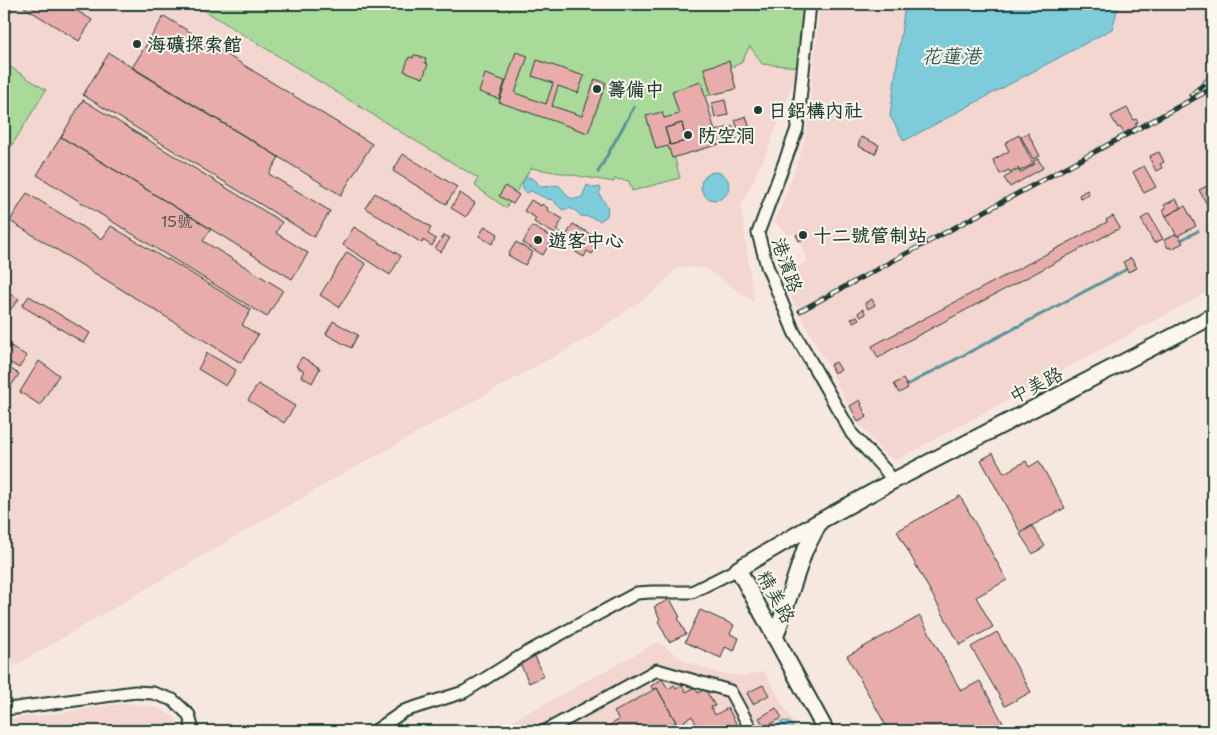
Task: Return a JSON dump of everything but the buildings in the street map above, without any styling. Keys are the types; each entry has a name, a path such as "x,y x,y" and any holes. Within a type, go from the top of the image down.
{"main road":[{"name":"中美路","path":"876,490 1213,316"},
{"name":"精美路","path":"826,731 738,570 876,490"},
{"path":"775,638 804,552 820,521"}],"street":[{"name":"港濱路","path":"810,4 797,129 758,233 767,266 794,332 852,434 893,481"},
{"path":"375,731 404,711 464,692 526,653 637,593 692,592 738,570"},
{"path":"545,731 657,670 730,692 752,731"},
{"path":"4,709 135,692 153,693 173,700 189,715 193,731"}],"shaded area":[{"path":"4,4 805,4 799,67 770,145 741,207 754,302 705,268 678,267 653,292 591,336 329,482 4,672"},
{"path":"820,4 905,4 891,116 1112,29 1119,4 1213,4 1213,289 897,460 884,454 857,421 786,288 785,283 789,272 808,262 794,233 788,235 775,222 800,155 807,130"},
{"path":"658,642 685,661 717,673 745,676 764,671 798,731 494,731"},
{"path":"126,703 160,708 175,718 185,731 4,731 4,719 55,714"}],"green space":[{"path":"194,4 805,4 799,67 762,64 750,46 741,63 720,72 725,91 695,99 699,117 666,125 680,178 632,191 629,181 614,179 614,182 531,168 506,208 475,186 478,178"},
{"path":"4,63 46,90 4,158"}],"water":[{"name":"花蓮港","path":"905,4 1119,4 1112,29 904,141 890,116"},
{"path":"715,172 725,176 729,186 725,196 715,200 705,196 701,186 705,176"},
{"path":"529,177 540,186 558,185 573,199 582,197 587,185 594,188 600,187 600,196 607,205 607,216 600,221 581,216 571,209 563,210 554,200 547,199 531,191 527,193 523,190 522,184 525,178"},
{"path":"783,721 791,724 792,731 778,731 778,725"}],"waterway":[{"path":"598,172 634,107"},
{"path":"1181,240 1198,231"},
{"path":"907,385 1127,269"}],"railway":[{"path":"1191,95 1213,74"},
{"path":"800,311 1213,88"}],"place":[{"name":"海礦探索館","path":"137,44"},
{"name":"籌備中","path":"597,89"},
{"name":"日鋁構內社","path":"758,110"},
{"name":"防空洞","path":"688,135"},
{"name":"十二號管制站","path":"803,235"},
{"name":"遊客中心","path":"538,240"}]}
